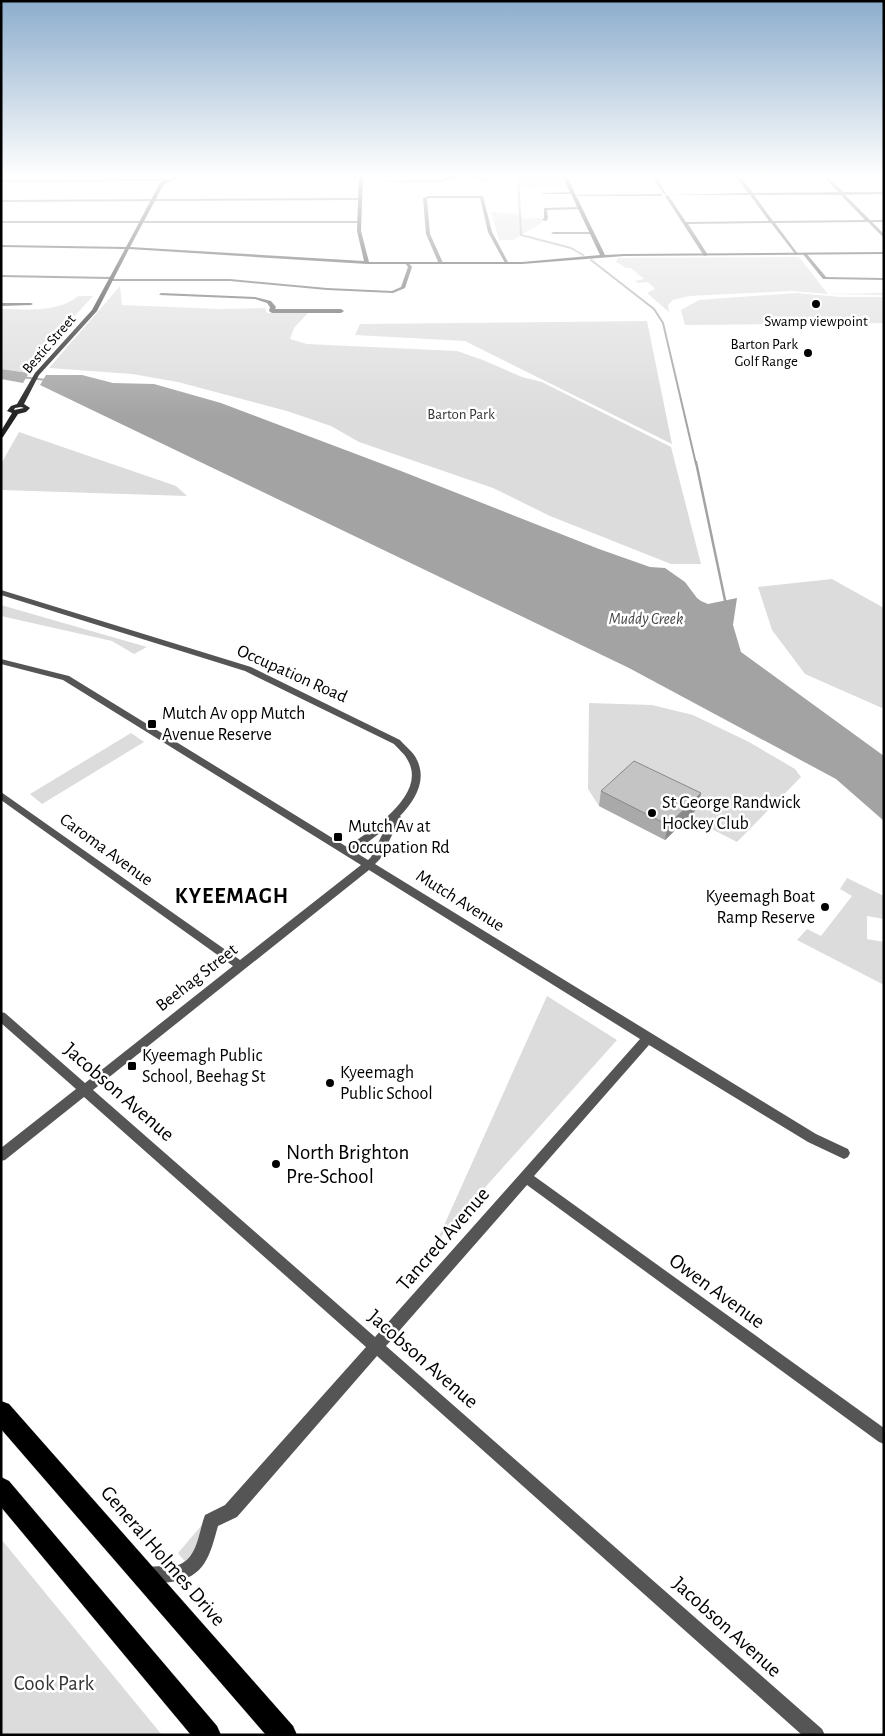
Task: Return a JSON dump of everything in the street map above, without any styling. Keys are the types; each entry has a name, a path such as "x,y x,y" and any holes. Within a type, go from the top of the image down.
{"highway":[{"name":"General Holmes Drive","path":"1,1412 284,1735"},
{"path":"1,1489 208,1735"}],"main road":[{"name":"Bestic Street","path":"13,410 27,408 20,405 37,374 94,311 124,256"},
{"path":"256,256 367,263 507,263 603,256"},
{"path":"365,256 367,263"},
{"path":"1,409 13,410 1,436"}],"street":[{"path":"438,256 441,263"},
{"path":"503,256 507,263"},
{"path":"806,256 826,278 884,279"},
{"path":"1,276 240,280 367,291 402,290 410,267 406,263"},
{"path":"236,286 240,280"},
{"path":"227,296 232,291"},
{"path":"161,294 255,298 269,302 272,311 341,311"},
{"path":"1,305 31,304"},
{"name":"Occupation Road","path":"1,592 248,670 384,734 404,748 416,766 416,785 408,800 398,814 348,852"},
{"name":"Mutch Avenue","path":"1,662 66,678 648,1038 812,1138 844,1153"},
{"name":"Caroma Avenue","path":"1,795 240,966"},
{"name":"Beehag Street","path":"1,1156 375,859 398,814"},
{"name":"Jacobson Avenue","path":"1,1016 816,1735"},
{"name":"Tancred Avenue","path":"145,1575 173,1576 191,1569 201,1555 211,1522 231,1512 648,1038"},
{"name":"Owen Avenue","path":"526,1177 884,1437"}],"green space":[{"path":"618,258 800,258 828,294 791,291 689,296 673,300 668,305 669,312 647,293 655,289 648,282 638,283 635,281 644,279 631,268 626,268 616,262"},
{"name":"Barton Park","path":"120,286 122,305 219,309 265,308 267,313 308,313 294,328 290,339 307,344 457,351 522,377 542,382 671,447 701,564 671,564 550,516 493,488 359,442 331,426 287,411 178,382 132,374 49,368"},
{"path":"796,293 841,297 884,297 884,323 685,325 681,310 699,300"},
{"path":"884,293 884,295 828,294"},
{"path":"78,296 93,296 23,372 1,369 1,309 52,308"},
{"path":"647,321 672,444 465,341 355,335 360,324"},
{"path":"19,432 176,486 187,496 1,490 1,464"},
{"path":"832,579 884,608 884,707 882,708 805,674 772,630 758,587"},
{"path":"1,605 147,647 134,654 112,641 1,616"},
{"path":"589,703 652,705 693,715 749,742 795,769 801,777 737,842 688,817 665,840 599,806 588,789"},
{"path":"131,733 144,742 42,804 30,794"},
{"path":"847,878 884,896 884,919 867,916 867,939 884,942 884,985 797,940 807,929 821,936 852,896 840,889"},
{"path":"547,996 617,1040 437,1241"},
{"path":"207,1519 201,1545 186,1563 178,1553"},
{"name":"Cook Park","path":"1,1539 162,1735 1,1735"}],"water":[{"path":"1,369 29,373 23,383 1,379"},
{"name":"Muddy Creek","path":"46,375 82,375 113,383 154,384 221,403 599,549 650,567 665,568 685,582 697,598 708,604 737,598 733,625 741,652 884,756 884,821 836,779 629,668 40,385"}],"building":[{"path":"634,761 701,793 668,825 601,791"}],"waterway":[{"path":"591,260 654,309 663,323 696,464"},
{"name":"Muddy Creek","path":"21,377 46,380"},
{"path":"696,462 726,605"}],"place":[{"name":"Swamp viewpoint","path":"816,304"},
{"name":"Barton Park Golf Range","path":"808,353"},
{"name":"Mutch Av opp Mutch Avenue Reserve","path":"152,724"},
{"name":"St George Randwick Hockey Club","path":"652,813"},
{"name":"Mutch Av at Occupation Rd","path":"338,837"},
{"name":"Kyeemagh Boat Ramp Reserve","path":"825,907"},
{"name":"Kyeemagh Public School, Beehag St","path":"132,1066"},
{"name":"Kyeemagh Public School","path":"330,1083"},
{"name":"North Brighton Pre-School","path":"276,1164"}],"district":[{"name":"KYEEMAGH","path":"232,896"}]}
